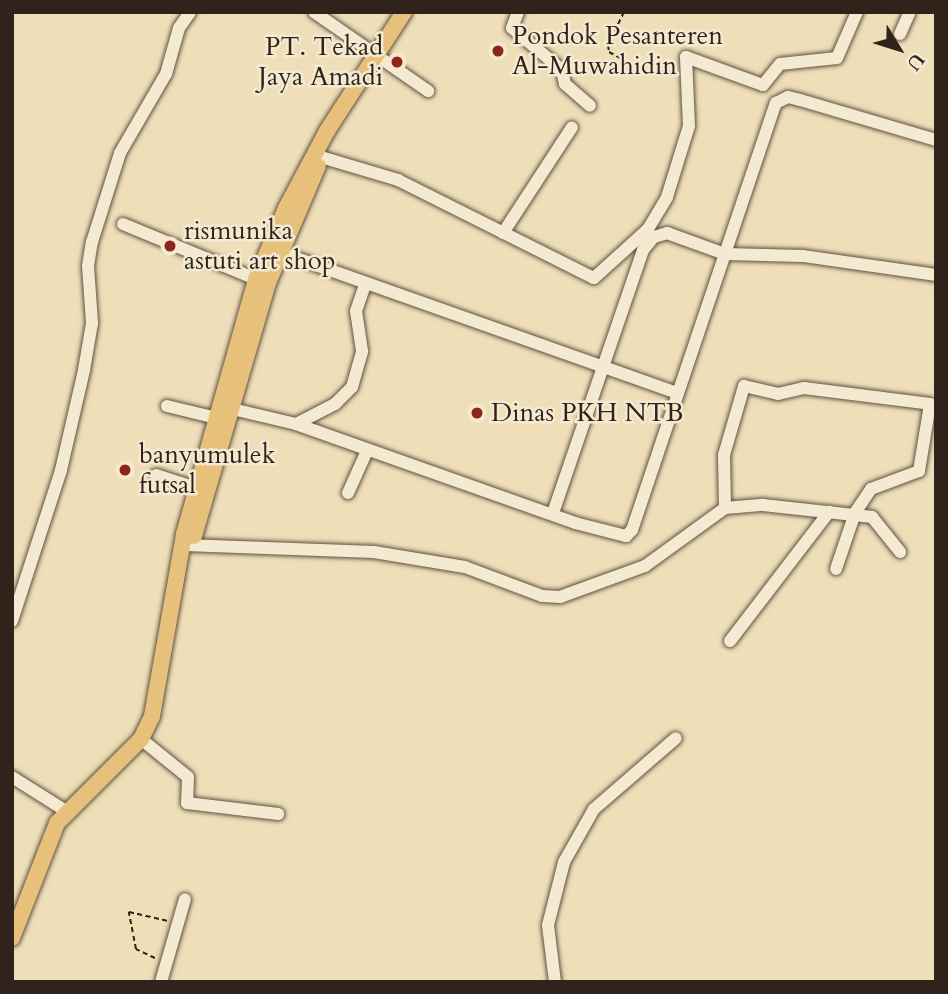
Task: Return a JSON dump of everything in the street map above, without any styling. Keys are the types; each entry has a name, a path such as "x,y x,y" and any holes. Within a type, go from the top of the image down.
{"main road":[{"path":"12,938 48,839 66,811 141,739 156,704 172,597 197,488 225,413 278,244 327,131 373,55 404,12"},
{"path":"185,545 194,536 256,279 278,244"}],"street":[{"path":"12,621 61,470 84,369 92,323 88,266 92,242 120,153 166,74 179,28 190,12"},
{"path":"314,12 428,91"},
{"path":"518,12 512,28 562,71 565,84 590,106"},
{"path":"318,157 398,180 588,278 599,275 648,229 667,197 689,125 684,60 690,55 760,85 780,64 834,60 857,12"},
{"path":"900,34 910,12"},
{"path":"167,406 296,424 616,537 628,535 772,111 780,99 800,100 936,140"},
{"path":"503,233 572,127"},
{"path":"123,224 256,279"},
{"path":"553,513 650,240 667,233 727,247 936,275"},
{"path":"278,244 365,285 677,393"},
{"path":"296,424 335,404 352,387 362,351 356,311 365,285"},
{"path":"725,508 724,454 743,387 778,394 804,387 930,404 919,471 871,489 855,513 836,569"},
{"path":"348,493 367,451"},
{"path":"156,475 197,488"},
{"path":"185,545 374,552 465,567 542,596 560,597 645,566 725,508 763,505 855,513 881,523 900,552"},
{"path":"730,641 830,512"},
{"path":"555,982 548,925 564,862 594,809 676,738"},
{"path":"141,739 188,777 187,803 278,814"},
{"path":"12,777 66,811"},
{"path":"161,982 186,899"}],"path":[{"path":"624,12 608,45 609,52 634,65 684,75"},
{"path":"167,963 136,949 129,912 178,924"}],"place":[{"name":"Pondok Pesanteren Al-Muwahidin","path":"498,51"},
{"name":"PT. Tekad Jaya Amadi","path":"397,62"},
{"name":"rismunika astuti art shop","path":"170,246"},
{"name":"Dinas PKH NTB","path":"477,413"},
{"name":"banyumulek futsal","path":"125,470"}]}
